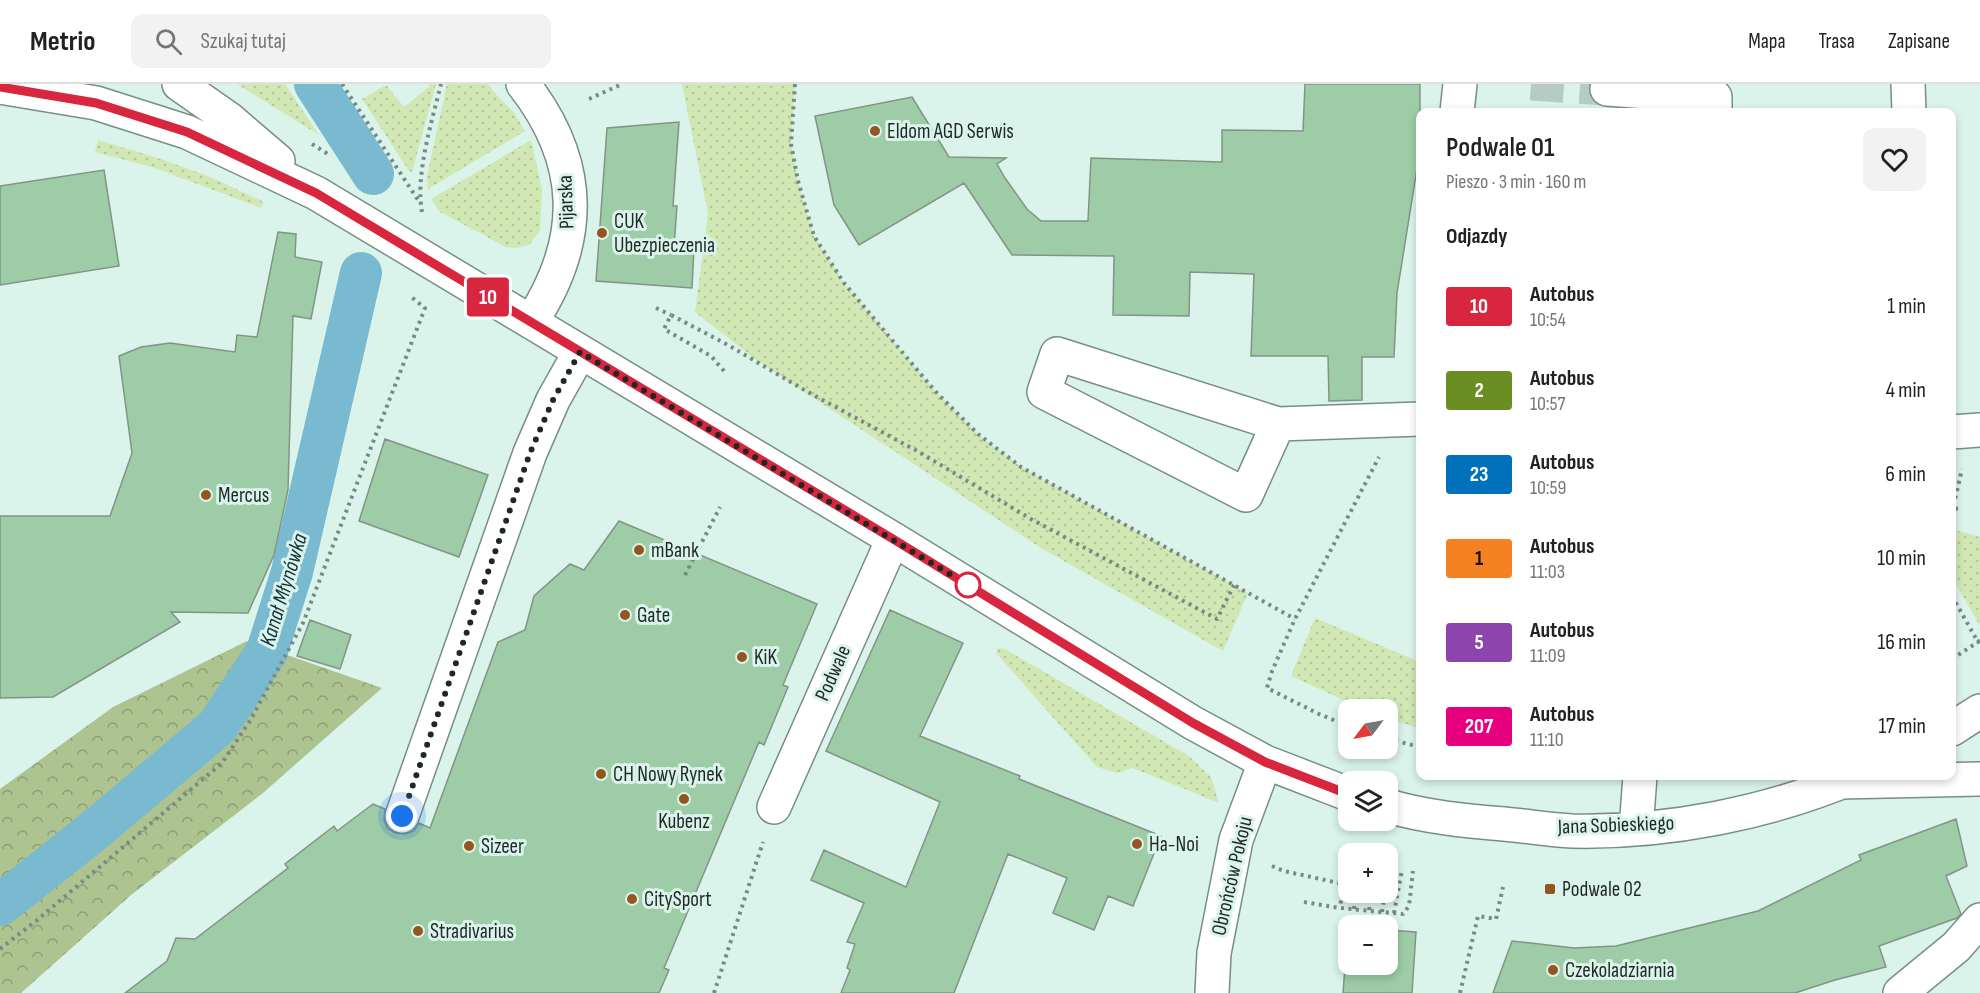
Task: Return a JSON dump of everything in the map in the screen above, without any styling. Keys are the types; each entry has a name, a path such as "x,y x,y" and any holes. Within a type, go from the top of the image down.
{"street":[{"path":"179,84 229,119 316,193"},
{"name":"Pijarska","path":"523,84 547,119 558,142 566,167 570,192 568,236 560,269 548,297 531,322"},
{"path":"1457,108 1460,84"},
{"path":"1908,84 1908,108"},
{"path":"0,87 96,103 187,132 316,193 893,539 1193,723 1265,762 1338,790"},
{"path":"1607,89 1715,97 1715,108"},
{"path":"402,816 530,453 553,400 580,352"},
{"path":"1278,424 1246,495 1044,392 1057,354 1278,424 1416,419"},
{"path":"1956,432 1980,430"},
{"name":"Podwale","path":"774,807 893,539"},
{"path":"1956,726 1980,711"},
{"name":"Obrońców Pokoju","path":"1212,993 1214,953 1236,840 1265,762"},
{"name":"Jana Sobieskiego","path":"1956,779 1980,779"},
{"path":"1636,829 1640,780"},
{"name":"Jana Sobieskiego","path":"1398,808 1451,819 1571,831 1636,829 1701,820 1772,805 1845,780"},
{"path":"1900,993 1956,947 1980,920"}],"path":[{"path":"342,84 420,203"},
{"path":"422,212 420,184 429,132 441,84"},
{"path":"589,99 622,84"},
{"path":"795,84 791,144 798,181 814,236 844,284 935,391 978,434 1021,467 1295,619"},
{"path":"0,949 222,763 251,719 303,623 425,308 402,291"},
{"path":"656,308 729,345 806,391 919,452 1031,519 1217,619 1234,585"},
{"path":"671,315 664,328 711,356 723,370"},
{"path":"1338,722 1267,688 1295,619 1381,453"},
{"path":"686,575 720,507"},
{"path":"1956,603 1979,641 1956,656"},
{"path":"1398,742 1416,746"},
{"path":"714,993 774,807"},
{"path":"1272,866 1284,871 1343,884 1340,908"},
{"path":"1394,913 1401,870"},
{"path":"1304,902 1403,914 1408,906 1413,872"},
{"path":"1460,993 1478,916 1496,919 1503,887"},
{"path":"1354,909 1355,903"},
{"path":"1369,910 1370,903"},
{"path":"1382,912 1383,903"}],"green space":[{"path":"237,84 285,84 319,135"},
{"path":"428,84 436,84 412,172 409,171 362,99 386,85 404,107 430,86"},
{"path":"447,84 488,84 513,111 525,131 428,189 427,176"},
{"path":"682,84 795,84 791,144 798,181 814,236 844,283 935,391 978,434 1021,467 1248,593 1223,651 1041,548 759,362 695,312 708,213"},
{"path":"98,140 208,176 264,202 261,208 152,167 95,152"},
{"path":"531,140 542,190 540,231 529,245 516,248 506,247 440,212 431,199"},
{"path":"1956,530 1980,537 1980,626 1956,584"},
{"path":"1315,618 1416,660 1416,728 1398,721 1398,699 1341,699 1291,676"},
{"path":"247,641 382,688 263,793 131,895 21,993 0,993 0,789 113,707"},
{"path":"998,648 1005,649 1189,756 1211,777 1219,803 1133,768 1117,773 1097,767 996,653"}],"building":[{"path":"1305,84 1420,84 1420,108 1416,108 1416,175 1397,293 1394,357 1362,357 1362,400 1329,401 1328,356 1251,356 1254,274 1190,272 1189,316 1113,315 1114,256 1012,255 964,183 859,245 834,205 815,116 912,97 949,157 1006,158 997,164 1027,209 1041,221 1088,221 1091,158 1222,162 1222,130 1303,131"},
{"path":"679,122 673,206 677,206 674,247 694,248 692,288 596,281 607,128"},
{"path":"104,170 119,266 0,285 0,186"},
{"path":"278,232 296,234 295,257 322,262 311,319 293,316 288,490 274,555 248,613 171,612 180,622 53,697 0,698 0,516 110,516 132,453 119,356 141,347 170,343 235,352 237,335 257,337"},
{"path":"385,439 488,475 459,557 359,521"},
{"name":"CH Nowy Rynek","path":"619,521 817,604 783,685 788,687 764,745 759,742 664,968 669,970 659,993 125,993 167,961 176,938 195,939 288,868 285,864 334,826 337,831 373,804 385,809 384,820 387,828 395,833 406,834 414,831 419,823 430,828 498,642 525,630 534,596 570,564 584,570"},
{"path":"890,610 963,643 920,736 1161,836 1133,906 1108,896 1094,930 1053,913 1067,878 1008,854 954,993 841,993 850,970 847,968 855,944 847,942 864,903 811,880 824,850 906,887 940,802 826,751"},
{"path":"310,620 351,635 340,669 297,656"},
{"path":"1956,819 1967,866 1946,876 1961,914 1957,918 1879,946 1886,967 1795,993 1493,993 1512,941 1574,948 1616,946 1758,911 1861,860 1859,855"},
{"path":"1398,931 1416,932 1412,993 1343,993 1344,975 1398,975"}],"waterway":[{"name":"Kanał Młynówka","path":"315,84 373,174"},
{"name":"Kanał Młynówka","path":"0,905 96,829 217,727 267,651 292,572 361,273"}],"tunnel":[{"path":"1531,84 1607,89"}],"bus line":[{"name":"10","path":"0,87 96,103 187,132 316,193 893,539 1193,723 1265,762 1338,790"}],"place":[{"name":"Eldom AGD Serwis","path":"875,131"},
{"name":"CUK Ubezpieczenia","path":"602,233"},
{"name":"Mercus","path":"206,495"},
{"name":"mBank","path":"639,550"},
{"name":"Gate","path":"625,615"},
{"name":"KiK","path":"742,657"},
{"name":"CH Nowy Rynek","path":"601,774"},
{"name":"Kubenz","path":"684,799"},
{"name":"Ha-Noi","path":"1137,844"},
{"name":"Sizeer","path":"469,846"},
{"name":"Podwale 02","path":"1550,889"},
{"name":"CitySport","path":"632,899"},
{"name":"Stradivarius","path":"418,931"},
{"name":"Czekoladziarnia","path":"1553,970"}],"route":[{"path":"402,816 530,453 553,400 580,352 973,588 968,585"}]}
